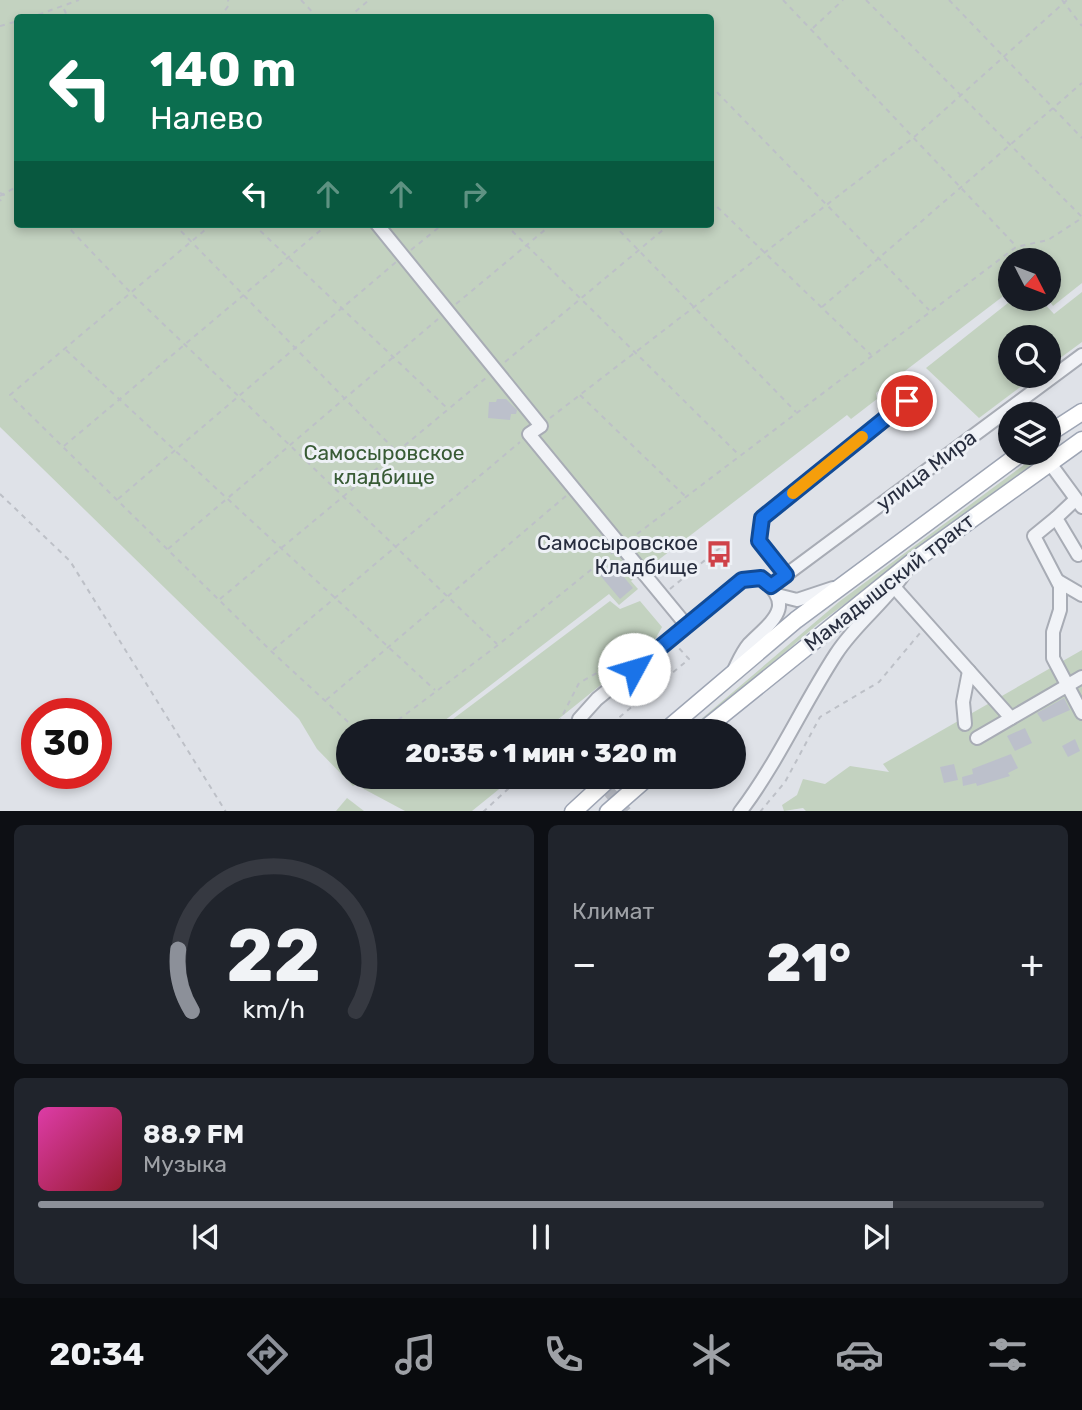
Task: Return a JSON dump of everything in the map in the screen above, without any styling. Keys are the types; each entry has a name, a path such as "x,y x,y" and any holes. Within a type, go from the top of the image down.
{"main road":[{"path":"1061,426 1082,412"},
{"name":"Мамадышский тракт","path":"1061,454 1082,440"},
{"name":"Мамадышский тракт","path":"679,719 843,584 1005,465"},
{"name":"Мамадышский тракт","path":"717,719 912,562 1045,465"},
{"path":"573,811 598,789"},
{"path":"608,811 634,789"}],"street":[{"path":"380,228 541,425 529,435 687,626"},
{"name":"улица Мира","path":"774,591 786,575 1082,355"},
{"path":"786,575 759,541 762,518 907,401"},
{"path":"1051,465 1079,504 1056,517 1034,536 1058,581 1060,610 1053,632 1053,658 1082,713"},
{"path":"1056,517 1078,555"},
{"path":"740,811 783,750 836,653 863,618 895,588 912,562"},
{"path":"579,719 597,699 742,580 761,578 786,599 803,599 843,584"},
{"path":"1058,581 1082,595"},
{"path":"895,588 1011,718"},
{"path":"731,674 747,646 775,618 779,606 774,591"},
{"path":"965,724 963,702 969,671"},
{"path":"977,738 1082,677"}],"path":[{"path":"43,14 79,0"},
{"path":"302,0 314,14"},
{"path":"353,14 369,0"},
{"path":"783,0 1016,247"},
{"path":"812,29 843,0"},
{"path":"399,719 498,645 686,496 1016,247 1048,240 1082,217 1010,148 866,0"},
{"path":"949,0 1082,138"},
{"path":"541,425 912,139 1064,1 1082,26"},
{"path":"63,8 66,14"},
{"path":"822,307 1010,148 1082,83"},
{"path":"714,89 930,312"},
{"path":"0,201 1,195"},
{"path":"714,204 872,355"},
{"path":"69,228 184,345 498,645"},
{"path":"178,228 396,452"},
{"path":"207,228 10,395 271,651 345,719"},
{"path":"257,228 449,409"},
{"path":"63,447 323,228"},
{"path":"117,500 438,228"},
{"path":"509,228 740,456"},
{"path":"168,549 547,228"},
{"path":"617,228 797,412"},
{"path":"219,600 496,370 579,297 665,228"},
{"path":"65,349 436,691"},
{"path":"580,395 686,496"},
{"path":"271,651 529,435"},
{"path":"325,700 574,489"},
{"path":"0,494 71,561 226,811"},
{"path":"760,811 785,782 820,717 879,682 927,624"},
{"path":"561,719 579,683 640,649"},
{"path":"483,811 508,789"}],"green space":[{"name":"Самосыровское кладбище","path":"0,0 1082,0 1082,283 1061,300 1061,248 998,248 998,300 876,393 877,399 851,419 847,415 631,581 638,589 619,605 609,594 447,719 336,719 336,769 317,749 299,719 0,427"},
{"path":"1082,292 1082,342 1061,357 1061,325 998,325 998,388 1019,388 979,418 926,368 998,311 1054,314 1060,312"},
{"path":"1024,465 1031,465 818,624 707,719 701,719 840,601"},
{"path":"610,601 620,609 640,601 662,627 653,643 558,719 453,719"},
{"path":"1082,650 1082,811 806,811 803,808 784,811 782,805 797,795 803,779 825,784 850,766 889,772 883,764"},
{"path":"364,789 499,789 472,811 405,811"},
{"path":"347,798 364,811 336,811"}],"building":[{"path":"497,399 506,399 517,410 516,414 511,414 510,420 488,418 489,402 496,402"},
{"path":"655,536 662,546 655,551 648,542"},
{"path":"612,563 633,588 620,599 599,574"},
{"path":"1064,698 1070,710 1043,722 1037,713"},
{"path":"1025,728 1032,743 1015,751 1007,736"},
{"path":"1075,739 1080,751 1068,757 1062,746"},
{"path":"1011,754 1018,768 1008,773 1010,776 977,786 976,783 963,786 962,777 973,774 972,769"},
{"path":"954,764 958,780 944,783 940,767"}],"tunnel":[{"path":"607,789 625,811"}],"slow traffic":[{"path":"793,493 862,437"}],"place":[{"name":"Самосыровское Кладбище","path":"719,554"}],"route":[{"path":"634,669 742,580 761,578 771,586 786,575 759,541 762,518 907,401"}]}
